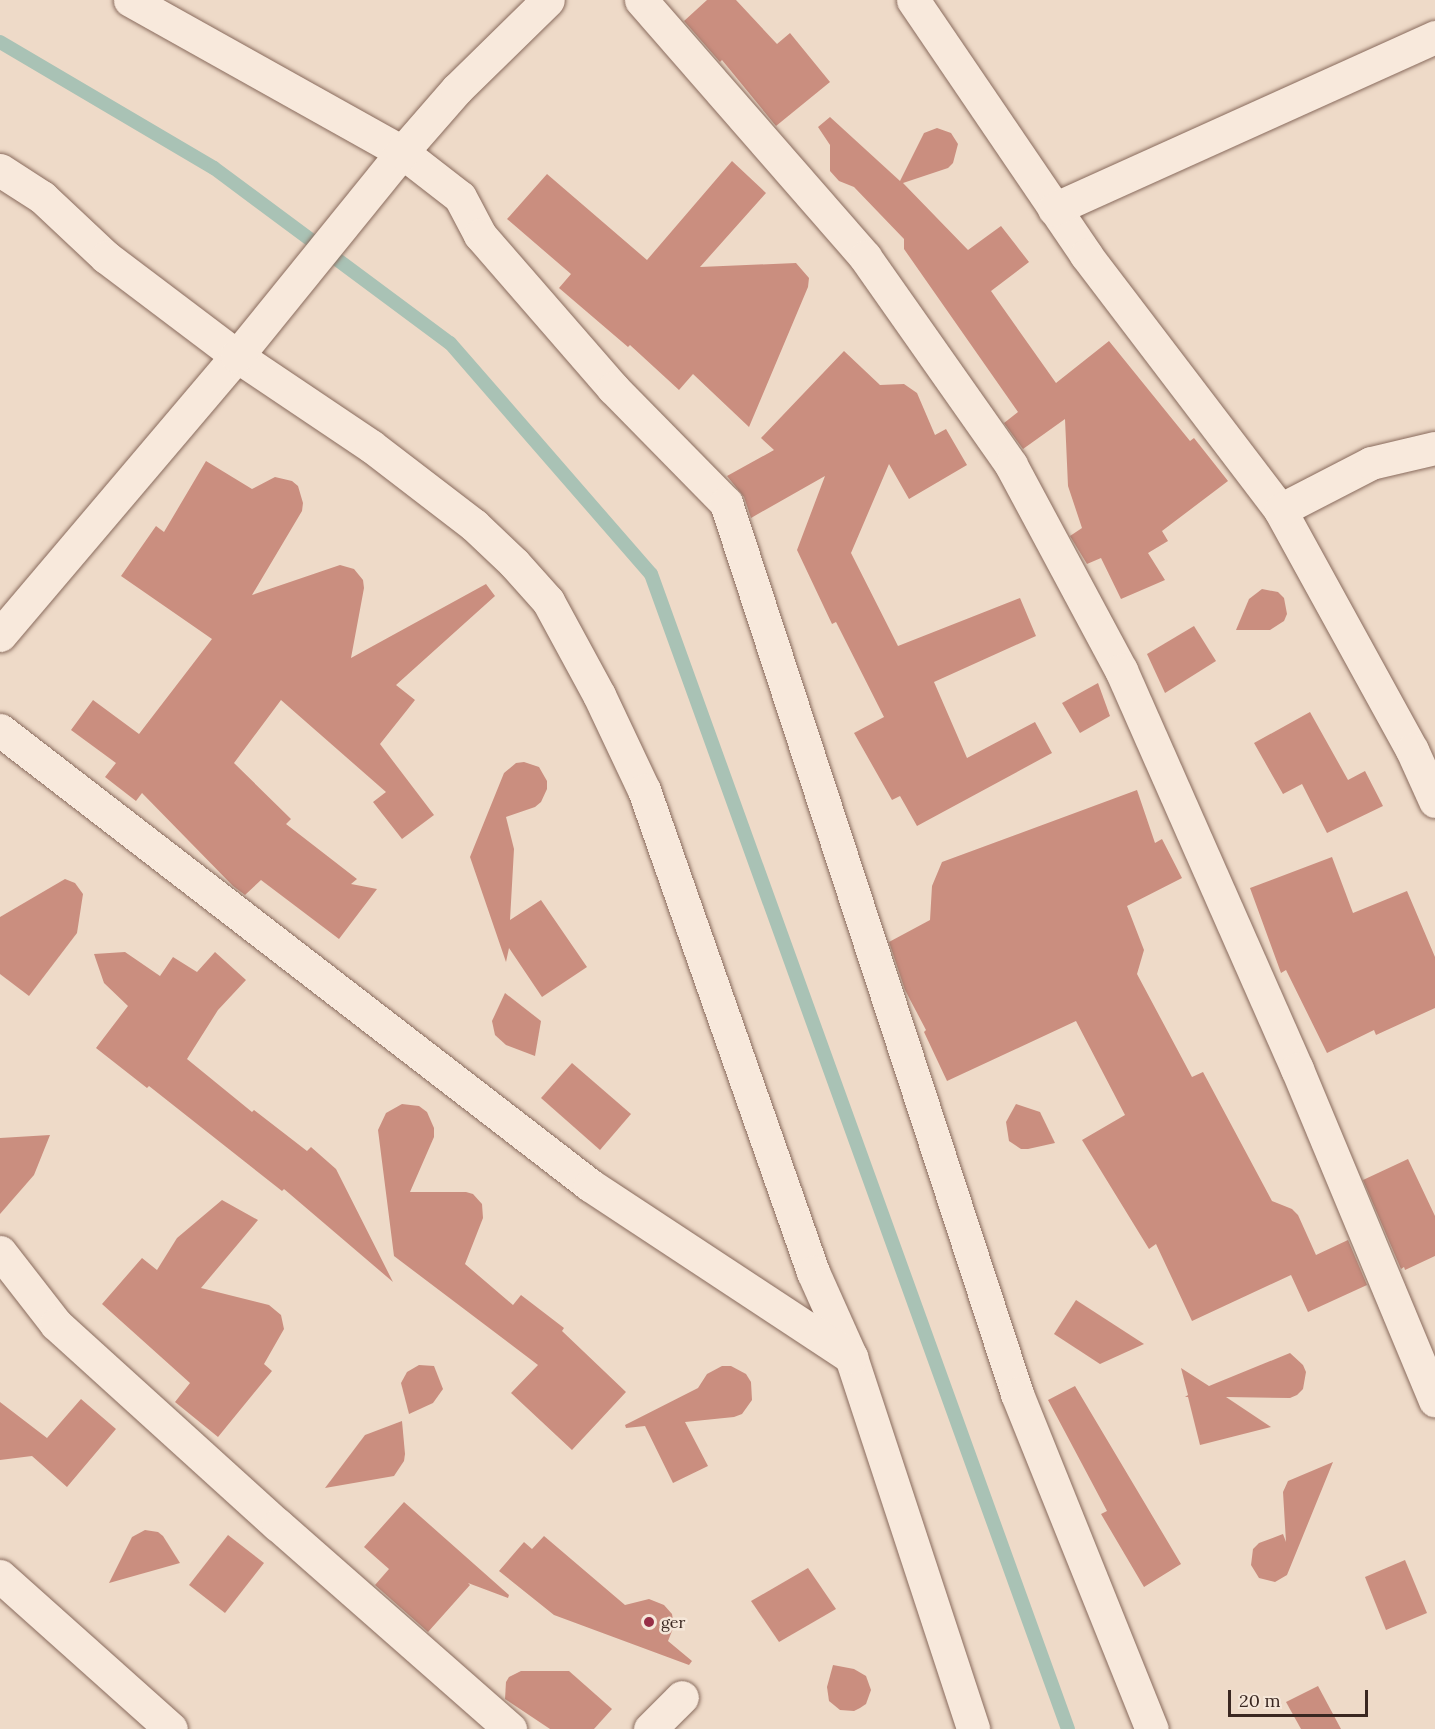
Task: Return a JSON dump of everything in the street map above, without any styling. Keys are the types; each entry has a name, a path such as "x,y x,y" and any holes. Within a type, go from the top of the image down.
{"street":[{"path":"130,0 402,152 460,197 480,235 613,388 726,503 1017,1394 1152,1729"},
{"path":"0,635 237,356 402,152 457,90 548,0"},
{"path":"641,0 866,257 1011,465 1121,670 1297,1070 1435,1401"},
{"path":"913,0 1086,255 1280,510 1423,745 1435,801"},
{"path":"1054,208 1435,37"},
{"path":"0,170 42,197 106,257 237,356 371,446 474,525 514,563 548,601 599,694 644,789 813,1272 838,1323 851,1357 974,1729"},
{"path":"1280,510 1371,463 1435,448"},
{"path":"0,730 590,1185 851,1357"},
{"path":"0,1252 56,1324 278,1526 510,1729"},
{"path":"0,1576 171,1729"},
{"path":"650,1729 682,1697"}],"building":[{"path":"707,0 736,0 777,44 790,33 830,82 776,126 722,60 720,62 684,21"},
{"path":"830,117 900,181 924,133 937,128 951,133 958,144 953,163 948,168 903,183 968,250 1001,226 1029,262 991,291 1056,383 1109,341 1190,441 1194,438 1228,481 1162,531 1168,541 1148,553 1165,580 1121,599 1101,558 1087,564 1070,536 1082,528 1068,486 1065,419 1023,449 1004,423 1018,412 904,249 904,239 854,187 839,181 830,171 830,145 818,127"},
{"path":"732,161 766,193 700,267 796,263 809,278 808,287 749,427 693,374 679,390 630,345 628,347 559,288 571,274 507,219 547,174 647,260"},
{"path":"844,351 880,385 904,384 917,393 935,435 946,429 967,465 909,499 889,464 851,553 898,646 1020,598 1036,636 934,682 967,758 1035,722 1052,753 917,826 900,796 892,800 854,733 884,717 836,622 832,624 797,550 825,476 751,518 744,497 727,476 774,450 761,438"},
{"path":"206,461 252,489 275,477 292,481 298,486 303,503 302,511 252,595 340,565 354,569 363,580 364,588 351,658 486,584 495,596 396,685 415,700 380,744 434,815 402,839 373,802 386,792 281,700 234,763 291,819 286,824 357,879 351,884 377,889 339,939 261,880 245,895 233,886 142,793 136,801 105,777 116,763 71,730 93,700 139,734 212,639 121,576 156,526 164,532"},
{"path":"1262,589 1278,592 1284,598 1287,614 1284,621 1270,630 1236,630 1249,599"},
{"path":"1194,626 1216,661 1165,693 1147,654"},
{"path":"1098,683 1110,716 1080,733 1062,703"},
{"path":"1310,712 1348,780 1365,771 1383,806 1327,833 1302,784 1283,794 1254,743"},
{"path":"524,762 539,767 547,781 547,789 541,802 535,807 506,817 514,849 510,920 541,900 587,967 542,997 509,948 506,962 470,857 504,773 516,763"},
{"path":"1137,790 1155,843 1162,839 1182,878 1127,906 1144,950 1137,974 1192,1077 1203,1072 1272,1201 1292,1209 1298,1215 1316,1255 1348,1240 1367,1285 1308,1312 1291,1275 1192,1321 1156,1244 1149,1249 1082,1140 1125,1115 1076,1021 947,1081 924,1032 926,1030 905,990 889,942 930,920 932,886 942,862"},
{"path":"1332,857 1353,913 1407,891 1435,957 1435,1008 1376,1035 1374,1030 1327,1053 1286,970 1281,973 1250,888"},
{"path":"65,879 75,883 83,894 77,933 29,996 0,974 0,917"},
{"path":"125,952 160,976 173,957 197,972 215,952 246,980 218,1010 187,1059 252,1112 254,1110 307,1151 311,1147 336,1169 393,1282 284,1189 282,1191 149,1086 147,1088 96,1048 128,1006 104,983 94,954"},
{"path":"505,993 541,1021 535,1056 506,1045 495,1035 492,1021"},
{"path":"572,1063 631,1114 600,1150 541,1098"},
{"path":"402,1104 419,1106 427,1112 434,1128 434,1137 410,1192 466,1192 473,1194 482,1204 483,1218 465,1264 513,1305 521,1295 564,1328 562,1331 626,1392 572,1450 511,1393 538,1365 394,1256 378,1130 386,1113"},
{"path":"1016,1104 1040,1112 1055,1143 1021,1149 1009,1141 1006,1122"},
{"path":"50,1135 34,1175 0,1214 0,1138"},
{"path":"1408,1159 1435,1216 1435,1256 1405,1270 1404,1267 1401,1269 1363,1180"},
{"path":"222,1200 258,1220 201,1288 269,1305 281,1315 284,1329 264,1364 272,1371 218,1437 175,1402 190,1383 102,1304 142,1258 157,1270 177,1238"},
{"path":"1076,1300 1144,1344 1100,1364 1054,1334"},
{"path":"1290,1353 1303,1365 1306,1372 1303,1389 1297,1395 1290,1398 1226,1397 1271,1427 1200,1445 1188,1397 1185,1397 1188,1395 1181,1368 1209,1386"},
{"path":"419,1365 434,1366 443,1389 433,1403 409,1414 401,1383 407,1372"},
{"path":"722,1366 731,1366 746,1374 751,1382 752,1400 742,1414 734,1417 685,1422 708,1466 673,1483 645,1426 626,1428 625,1425 698,1388 707,1374"},
{"path":"1075,1386 1181,1564 1144,1587 1101,1514 1107,1511 1048,1400"},
{"path":"81,1399 116,1429 67,1487 32,1456 0,1460 0,1402 47,1438"},
{"path":"402,1421 404,1461 394,1476 325,1488 365,1435"},
{"path":"1333,1462 1287,1575 1275,1582 1259,1578 1251,1565 1253,1549 1259,1543 1283,1534 1286,1542 1283,1492 1288,1481"},
{"path":"404,1502 509,1595 508,1598 468,1583 470,1585 428,1632 375,1585 389,1569 364,1547"},
{"path":"145,1530 158,1532 163,1536 180,1563 109,1583 132,1537"},
{"path":"228,1535 264,1563 225,1613 189,1585"},
{"path":"544,1536 625,1605 649,1599 664,1605 672,1614 674,1626 668,1641 692,1661 689,1665 554,1615 499,1571 524,1542 532,1549"},
{"path":"1405,1560 1427,1613 1386,1630 1365,1577"},
{"path":"808,1568 836,1609 779,1642 751,1601"},
{"path":"833,1665 854,1669 866,1676 871,1690 866,1704 854,1711 840,1710 829,1701 827,1687"},
{"path":"521,1671 569,1671 612,1709 594,1729 550,1729 505,1699 506,1682 509,1677"},
{"path":"1318,1686 1341,1729 1301,1729 1286,1702"}],"waterway":[{"path":"0,42 214,168 450,343 651,574 1068,1729"}],"place":[{"name":"ger","path":"649,1622"}]}
